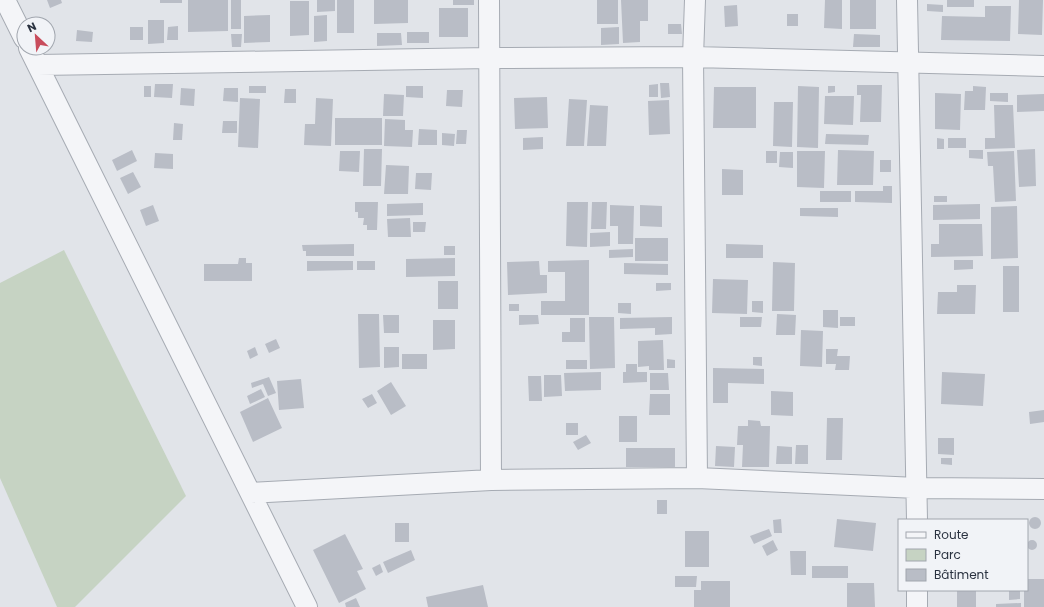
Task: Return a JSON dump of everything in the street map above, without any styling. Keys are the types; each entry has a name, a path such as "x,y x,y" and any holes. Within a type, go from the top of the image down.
{"street":[{"path":"5,0 16,22"},
{"path":"490,0 491,480"},
{"path":"695,0 694,57 697,478"},
{"path":"908,0 917,519"},
{"path":"33,56 307,607"},
{"path":"38,66 490,58 694,57 1044,66"},
{"path":"251,493 491,480 697,478 917,488 1044,489"},
{"path":"917,591 917,607"}],"green space":[{"path":"64,250 186,496 75,607 57,607 0,478 0,283"}],"building":[{"path":"47,0 61,0 62,3 50,8"},
{"path":"160,0 182,0 182,3 160,3"},
{"path":"188,0 228,0 228,31 188,32"},
{"path":"231,0 241,0 241,29 231,29"},
{"path":"317,0 335,0 335,11 317,12"},
{"path":"337,0 354,0 354,33 337,33"},
{"path":"374,0 408,0 408,23 374,24"},
{"path":"453,0 474,0 474,5 453,5"},
{"path":"597,0 618,0 618,24 597,24"},
{"path":"621,0 648,0 648,21 640,21 640,42 623,43"},
{"path":"825,0 842,0 842,29 824,28"},
{"path":"850,0 876,0 876,29 850,29"},
{"path":"947,0 974,0 974,7 947,7"},
{"path":"1019,0 1043,0 1042,35 1018,34"},
{"path":"290,1 309,1 309,35 290,36"},
{"path":"927,4 943,5 943,12 927,11"},
{"path":"737,5 738,26 725,27 724,6"},
{"path":"985,6 1011,6 1010,41 941,40 942,16 985,17"},
{"path":"439,8 468,8 468,37 439,37"},
{"path":"787,14 798,14 798,26 787,26"},
{"path":"270,15 270,42 244,43 244,16"},
{"path":"327,15 327,41 314,42 314,16"},
{"path":"148,20 164,20 164,43 148,44"},
{"path":"668,24 681,24 682,34 668,34"},
{"path":"178,26 178,40 167,40 168,27"},
{"path":"130,27 143,27 143,40 130,40"},
{"path":"619,27 619,44 601,45 601,28"},
{"path":"77,30 93,32 92,42 76,41"},
{"path":"407,32 429,32 429,43 407,43"},
{"path":"377,33 401,33 402,45 377,46"},
{"path":"231,34 242,34 241,47 232,47"},
{"path":"854,34 880,35 880,47 853,47"},
{"path":"660,83 669,83 670,97 661,98"},
{"path":"155,84 173,84 172,98 154,97"},
{"path":"658,84 658,97 649,97 649,85"},
{"path":"857,85 882,85 881,122 860,122 861,95 857,95"},
{"path":"144,86 151,86 151,97 144,97"},
{"path":"249,86 266,86 266,93 249,93"},
{"path":"406,86 423,86 423,98 406,97"},
{"path":"798,86 819,87 818,148 797,147"},
{"path":"828,86 835,86 835,92 828,93"},
{"path":"973,86 986,87 985,110 964,110 965,91 973,91"},
{"path":"714,87 756,87 756,128 713,128"},
{"path":"181,88 195,89 194,106 180,105"},
{"path":"224,88 238,88 238,102 223,101"},
{"path":"285,89 296,89 296,103 284,103"},
{"path":"447,90 463,90 462,107 446,106"},
{"path":"935,93 961,94 960,130 935,129"},
{"path":"990,93 1008,93 1008,102 990,101"},
{"path":"384,94 404,95 403,116 383,116"},
{"path":"1044,94 1044,111 1017,112 1017,95"},
{"path":"825,96 854,96 853,125 824,124"},
{"path":"547,97 548,128 515,129 514,98"},
{"path":"240,98 260,99 258,148 238,147"},
{"path":"316,98 333,99 331,146 304,145 305,124 315,124"},
{"path":"569,99 587,100 584,146 566,146"},
{"path":"669,100 670,134 649,135 648,101"},
{"path":"774,102 793,102 792,147 773,146"},
{"path":"590,105 608,106 606,146 587,146"},
{"path":"994,105 1013,105 1015,148 985,149 985,138 995,138"},
{"path":"335,118 382,118 382,145 335,145"},
{"path":"385,119 405,120 405,130 413,130 412,147 384,146"},
{"path":"223,121 237,121 237,133 222,133"},
{"path":"174,123 183,124 182,140 173,140"},
{"path":"419,129 437,130 437,145 418,145"},
{"path":"457,130 467,130 466,144 456,144"},
{"path":"442,133 455,134 454,146 442,145"},
{"path":"826,134 869,135 868,145 825,144"},
{"path":"543,137 543,149 523,150 523,138"},
{"path":"937,138 944,139 944,149 937,149"},
{"path":"948,138 966,138 966,148 948,148"},
{"path":"364,149 382,149 381,186 363,186"},
{"path":"1035,149 1036,186 1019,187 1017,150"},
{"path":"132,150 137,161 117,171 112,160"},
{"path":"838,150 874,151 873,185 837,185"},
{"path":"969,150 983,150 983,159 969,158"},
{"path":"340,151 360,151 359,172 339,171"},
{"path":"766,151 777,151 777,163 766,163"},
{"path":"797,151 825,151 824,188 797,187"},
{"path":"1014,151 1016,201 995,202 993,166 988,166 987,152"},
{"path":"780,152 793,152 793,168 779,167"},
{"path":"155,153 173,154 173,169 154,168"},
{"path":"880,160 891,160 891,172 880,172"},
{"path":"386,165 409,166 408,194 384,194"},
{"path":"722,169 743,170 743,195 722,195"},
{"path":"133,172 141,187 128,194 120,178"},
{"path":"416,173 432,173 431,190 415,189"},
{"path":"883,186 892,186 892,203 855,202 855,191 883,191"},
{"path":"820,191 851,191 851,202 820,202"},
{"path":"934,196 947,196 947,202 934,202"},
{"path":"355,202 378,202 377,230 367,230 367,225 363,225 364,218 358,218 358,212 355,212"},
{"path":"567,202 588,202 587,247 566,246"},
{"path":"592,202 607,202 606,229 591,229"},
{"path":"423,203 423,215 387,216 387,204"},
{"path":"980,204 980,219 933,220 933,205"},
{"path":"153,205 159,221 146,226 140,210"},
{"path":"610,205 634,206 633,244 618,244 618,226 610,226"},
{"path":"640,205 662,206 662,227 640,226"},
{"path":"1017,206 1018,258 991,259 991,207"},
{"path":"800,208 838,208 838,217 800,216"},
{"path":"410,218 411,237 388,237 387,219"},
{"path":"413,222 426,222 425,232 413,232"},
{"path":"939,224 982,224 983,256 931,257 931,244 939,244"},
{"path":"610,232 610,246 590,247 590,233"},
{"path":"635,238 668,238 668,261 635,261"},
{"path":"354,244 354,256 306,256 306,251 303,251 302,245"},
{"path":"726,244 763,245 763,258 726,258"},
{"path":"444,246 455,246 455,255 444,255"},
{"path":"633,249 633,257 609,258 609,250"},
{"path":"239,258 246,258 246,263 252,263 252,281 204,281 204,264 238,264"},
{"path":"455,258 455,276 406,277 406,259"},
{"path":"589,260 589,315 541,315 541,301 565,301 565,272 548,272 548,261"},
{"path":"954,260 973,260 973,269 954,270"},
{"path":"307,261 353,261 353,270 307,271"},
{"path":"357,261 375,261 375,270 357,270"},
{"path":"539,261 540,275 547,275 547,293 508,295 507,262"},
{"path":"773,262 795,263 794,311 772,311"},
{"path":"624,263 668,264 668,275 624,274"},
{"path":"1003,266 1019,266 1019,312 1003,312"},
{"path":"713,279 748,280 747,314 712,313"},
{"path":"438,281 458,281 458,309 438,309"},
{"path":"656,283 671,283 671,290 656,291"},
{"path":"957,285 976,285 975,314 937,314 938,292 957,292"},
{"path":"752,301 763,301 763,313 752,312"},
{"path":"618,303 631,303 631,314 618,313"},
{"path":"509,304 519,304 519,311 509,311"},
{"path":"823,310 838,310 838,328 823,327"},
{"path":"358,314 379,314 380,367 359,368"},
{"path":"777,314 796,315 795,335 776,335"},
{"path":"383,315 399,315 399,333 384,333"},
{"path":"519,315 538,315 539,324 519,325"},
{"path":"589,317 614,317 615,368 590,369"},
{"path":"672,317 672,334 655,335 655,328 620,329 620,318"},
{"path":"740,317 762,317 761,327 740,327"},
{"path":"840,317 855,317 855,326 840,326"},
{"path":"570,318 585,318 585,342 562,342 562,332 570,332"},
{"path":"433,320 455,320 455,349 433,350"},
{"path":"801,330 823,331 822,367 800,366"},
{"path":"276,339 280,348 269,353 265,344"},
{"path":"663,340 664,370 649,370 649,366 638,367 638,341"},
{"path":"255,347 258,355 250,359 247,351"},
{"path":"384,347 399,347 399,367 384,368"},
{"path":"826,349 838,349 837,356 850,356 849,370 835,370 836,364 826,364"},
{"path":"402,354 427,354 427,369 402,369"},
{"path":"753,357 762,357 762,366 753,365"},
{"path":"667,359 675,360 675,368 667,368"},
{"path":"566,360 587,360 587,369 566,369"},
{"path":"626,364 637,364 637,372 647,372 647,382 623,383 623,372 626,372"},
{"path":"713,368 764,369 764,384 728,383 728,403 713,403"},
{"path":"601,372 601,390 565,391 564,373"},
{"path":"942,372 985,374 983,406 941,404"},
{"path":"650,373 668,373 669,390 650,390"},
{"path":"544,375 561,375 562,396 544,397"},
{"path":"528,376 541,376 542,401 529,401"},
{"path":"269,377 276,393 268,396 263,384 252,388 251,383"},
{"path":"301,379 304,408 279,410 277,381"},
{"path":"391,382 406,406 391,415 377,391"},
{"path":"261,389 265,397 250,404 247,396"},
{"path":"771,391 793,392 793,416 771,415"},
{"path":"372,394 377,403 368,408 362,399"},
{"path":"650,394 670,394 670,415 649,415"},
{"path":"268,398 282,428 253,442 240,412"},
{"path":"1044,410 1044,422 1030,424 1029,412"},
{"path":"619,416 637,416 637,442 619,442"},
{"path":"827,418 843,418 842,460 826,460"},
{"path":"748,420 760,421 761,426 770,426 769,467 742,467 743,445 737,445 738,426 748,426"},
{"path":"566,423 578,423 578,435 566,435"},
{"path":"586,435 591,443 578,450 573,442"},
{"path":"938,438 954,438 954,455 938,454"},
{"path":"796,445 808,445 808,464 795,464"},
{"path":"716,446 735,447 734,467 715,466"},
{"path":"777,446 792,447 792,464 776,464"},
{"path":"626,448 675,448 675,467 626,467"},
{"path":"941,458 952,458 952,465 941,464"},
{"path":"657,500 667,500 667,514 657,514"},
{"path":"1035,517 1039,519 1041,523 1039,527 1035,529 1031,527 1029,523 1031,519"},
{"path":"781,519 782,533 774,533 773,520"},
{"path":"837,519 876,523 873,551 834,547"},
{"path":"395,523 409,523 409,542 395,542"},
{"path":"769,529 772,536 754,544 750,536"},
{"path":"685,531 709,531 709,567 685,567"},
{"path":"345,534 363,569 357,571 366,589 339,603 313,550"},
{"path":"773,540 778,550 767,556 762,546"},
{"path":"1034,540 1037,543 1036,549 1028,549 1028,541"},
{"path":"411,550 415,560 388,573 383,562"},
{"path":"790,551 806,551 806,575 791,575"},
{"path":"380,564 383,572 376,576 372,568"},
{"path":"812,566 848,566 848,578 812,578"},
{"path":"675,576 697,576 696,587 675,587"},
{"path":"1028,579 1044,579 1044,607 1024,607 1024,591 1028,591"},
{"path":"701,581 730,581 730,607 694,607 694,590 701,590"},
{"path":"847,583 874,583 875,607 847,607"},
{"path":"483,585 488,607 428,607 426,597"},
{"path":"957,591 976,591 976,607 957,607"},
{"path":"1009,591 1020,591 1020,599 1009,600"},
{"path":"356,598 360,607 346,607 345,603"},
{"path":"1021,603 1021,607 996,607 996,604"}]}
